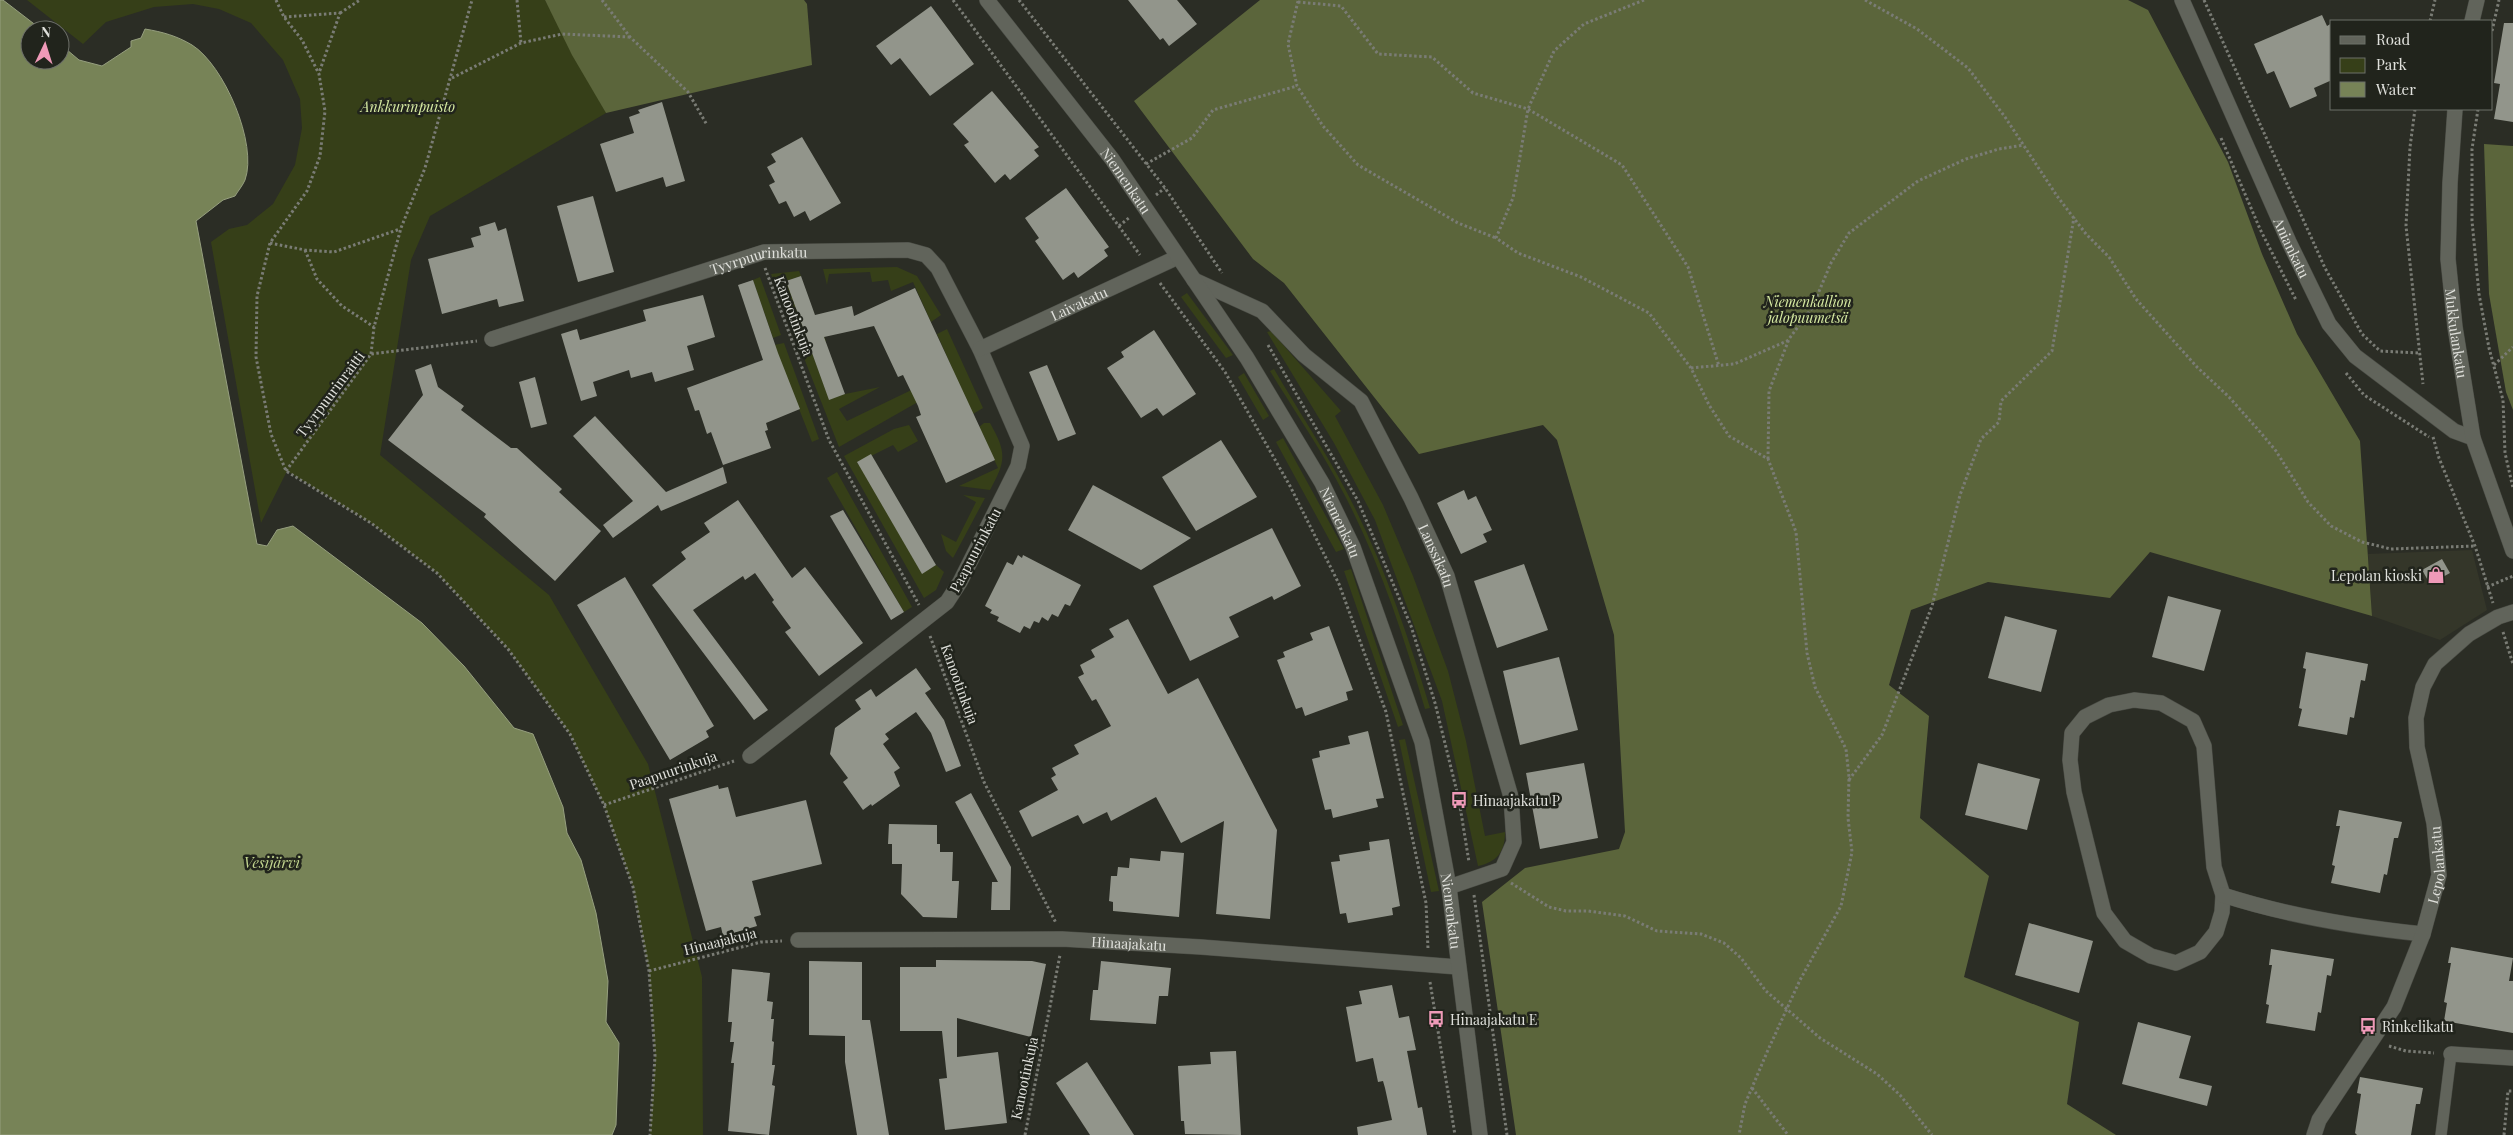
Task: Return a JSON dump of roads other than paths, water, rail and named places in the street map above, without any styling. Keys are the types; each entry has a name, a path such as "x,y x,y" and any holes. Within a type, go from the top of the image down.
{"street":[{"name":"Niemenkatu","path":"987,0 1112,160 1250,363 1307,459 1353,547 1422,742 1449,887 1480,1135"},
{"name":"Aniankatu","path":"2182,0 2293,250 2329,324 2355,356 2454,431 2473,438"},
{"path":"2472,20 2478,0"},
{"name":"Mukkulankatu","path":"2455,110 2450,183 2448,259 2455,328 2473,438 2513,551"},
{"name":"Tyyrpuurinkatu","path":"492,339 764,252 908,250 926,255 938,268 980,349"},
{"name":"Laivakatu","path":"980,349 1152,271 1178,257"},
{"name":"Lanssikatu","path":"1194,280 1262,311 1304,355 1361,400 1411,498 1447,576 1510,797 1514,842 1502,868 1449,887"},
{"name":"Paapuurinkatu","path":"750,756 924,622 946,602 960,582 1018,466 1022,446 980,349"},
{"name":"Lepolankatu","path":"2314,1135 2320,1120 2394,1007 2423,934 2439,875 2434,823 2416,747 2416,718 2423,687 2435,664 2469,634 2498,617 2513,612"},
{"path":"2134,700 2161,703 2193,721 2204,746 2214,867 2222,894 2222,912 2216,932 2200,952 2176,963 2151,956 2125,941 2104,913 2074,792 2070,760 2072,733 2085,717 2109,705 2134,700"},
{"path":"2222,894 2267,909 2377,929 2423,934"},
{"name":"Hinaajakatu","path":"798,940 1062,939 1202,947 1458,967"},
{"path":"2451,1054 2513,1058"}],"lane":[{"path":"2442,1135 2451,1054"}],"water":[{"name":"Vesijärvi","path":"0,0 3,0 29,20 20,20 20,70 70,70 70,52 79,60 102,66 131,47 131,41 141,38 145,29 170,35 192,45 216,69 235,106 242,127 247,147 248,165 245,180 235,196 223,200 196,221 257,544 267,546 277,530 293,526 422,623 464,666 514,728 533,734 563,807 567,833 581,860 596,913 608,981 606,1022 619,1043 616,1125 612,1135 0,1135"}],"place":[{"name":"Lepolan kioski","path":"2436,575"},
{"name":"Hinaajakatu P","path":"1459,800"},
{"name":"Hinaajakatu E","path":"1436,1019"},
{"name":"Rinkelikatu","path":"2368,1026"}],"park label":[{"name":"Ankkurinpuisto","path":"408,106"},
{"name":"Niemenkallion jalopuumetsä","path":"1808,310"}]}
